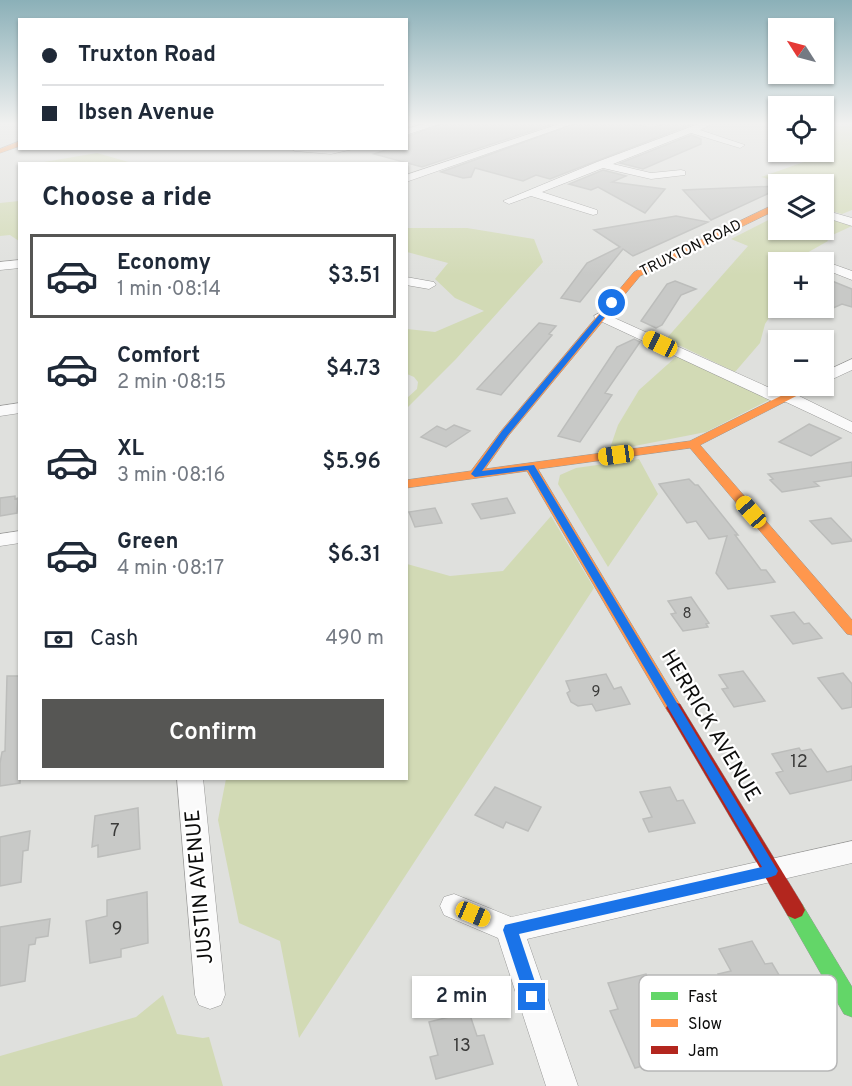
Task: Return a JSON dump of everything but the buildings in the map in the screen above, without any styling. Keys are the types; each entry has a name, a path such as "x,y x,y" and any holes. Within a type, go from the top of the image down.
{"street":[{"path":"508,201 578,174"},
{"path":"634,174 666,177 678,174"},
{"path":"533,193 593,212"},
{"name":"TRUXTON ROAD","path":"475,474 505,433 637,274 768,211"},
{"path":"834,216 852,222"},
{"path":"0,266 18,264"},
{"path":"834,270 852,276"},
{"path":"408,281 429,285"},
{"path":"601,316 852,428"},
{"path":"834,373 852,364"},
{"path":"408,484 693,444 787,396"},
{"path":"0,411 18,408"},
{"path":"693,444 852,630"},
{"name":"HERRICK AVENUE","path":"531,467 833,975"},
{"path":"0,540 18,537"},
{"name":"JUSTIN AVENUE","path":"190,780 210,994"},
{"path":"454,906 510,930 852,852"},
{"path":"510,930 562,1086"},
{"name":"HERRICK AVENUE","path":"837,982 852,1007"}],"green space":[{"path":"770,174 852,174 852,210 842,214 834,212 834,174"},
{"path":"18,201 18,240 10,235 0,236 0,203"},
{"path":"768,220 768,240 828,241 809,252 768,252 769,318 760,343 735,372 666,339 748,246 731,239"},
{"path":"834,220 852,226 834,234"},
{"path":"408,228 467,228 534,239 543,262 456,359 408,407 408,397 417,389 418,382 408,374 408,329 435,332 484,311 455,298 435,279 448,263 408,252"},
{"path":"677,356 773,398 706,432 609,451 618,425 639,390"},
{"path":"639,459 658,494 608,567 558,484 560,475 576,468"},
{"path":"551,516 594,588 299,1038 280,941 239,923 218,820 226,780 408,780 408,564 450,576 503,571"},
{"path":"163,995 177,1034 209,1037 223,1086 0,1086 0,1056 136,1017"}],"traffic: fast":[{"path":"795,910 833,975"},
{"path":"837,981 852,1007"}],"traffic: slow":[{"path":"408,484 475,474 505,433 637,274 768,211"},
{"path":"475,474 693,444 788,396"},
{"path":"693,444 852,630"},
{"path":"531,467 674,708"}],"traffic: jam":[{"path":"674,708 795,910"}],"route":[{"path":"532,997 510,930 771,871 531,467 475,474 505,433 612,303"}]}
